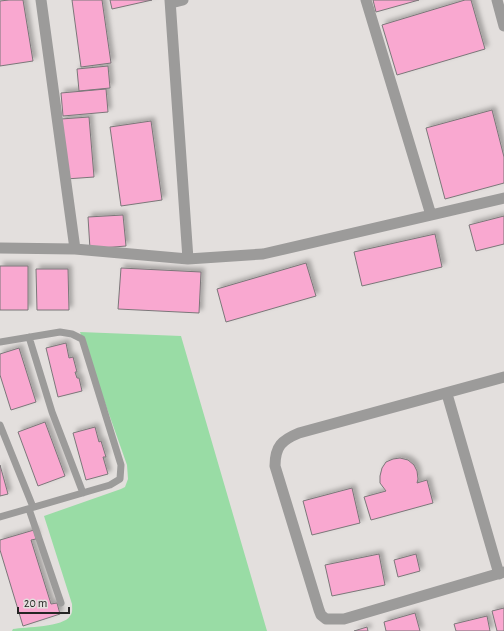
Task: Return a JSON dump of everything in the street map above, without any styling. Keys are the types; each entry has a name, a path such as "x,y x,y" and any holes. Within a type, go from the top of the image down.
{"street":[{"path":"41,0 75,249"},
{"path":"182,0 171,2 188,259"},
{"path":"366,0 431,214"},
{"path":"497,0 504,26"},
{"path":"0,248 75,249 188,259 263,254 504,198"},
{"path":"447,394 501,573 344,619 326,619 321,615 319,610 275,466 275,456 280,444 299,433 504,378"}],"lane":[{"path":"0,342 60,332 72,334 82,339 121,464 120,479 110,485 0,517"},
{"path":"29,337 52,412 83,493"},
{"path":"0,425 31,508 61,603"}],"green space":[{"path":"80,332 181,336 267,631 12,631 13,629 44,626 60,622 66,620 72,613 72,604 44,516 121,489 125,487 128,479 127,465"}],"building":[{"path":"23,0 33,61 0,66 0,1"},
{"path":"72,0 102,0 111,63 81,67"},
{"path":"110,0 152,0 112,9"},
{"path":"373,0 419,0 376,12"},
{"path":"465,0 471,0 485,49 397,75 382,25"},
{"path":"108,66 110,88 79,91 77,69"},
{"path":"106,89 108,112 63,116 61,93"},
{"path":"492,110 504,157 504,183 445,199 426,128"},
{"path":"89,117 94,177 66,179 61,119"},
{"path":"151,121 162,200 121,206 110,127"},
{"path":"123,215 126,246 90,249 88,217"},
{"path":"504,216 504,244 476,251 469,225"},
{"path":"435,234 442,267 362,286 354,252"},
{"path":"306,263 316,296 226,322 217,289"},
{"path":"0,266 28,266 28,310 0,310"},
{"path":"121,268 201,272 199,313 118,309"},
{"path":"36,269 68,269 69,310 37,310"},
{"path":"66,343 69,358 73,357 77,372 75,372 77,378 79,378 82,391 58,397 46,348"},
{"path":"19,348 36,402 11,410 0,375 0,354"},
{"path":"45,422 65,476 38,486 18,432"},
{"path":"95,427 99,442 101,441 106,457 103,457 108,474 86,480 73,433"},
{"path":"400,458 408,460 414,465 417,471 417,483 427,480 433,503 371,520 364,497 386,491 380,483 382,468 386,462"},
{"path":"0,465 8,494 0,496"},
{"path":"352,488 360,523 312,535 303,501"},
{"path":"34,530 36,539 31,540 51,604 57,603 60,614 23,626 0,550 0,540"},
{"path":"379,554 385,585 332,596 325,565"},
{"path":"416,554 420,571 398,577 394,560"},
{"path":"504,608 504,631 497,631 492,611"},
{"path":"415,613 420,631 386,631 384,622"},
{"path":"487,616 490,631 456,631 454,624"},
{"path":"367,627 368,631 354,631"}]}
